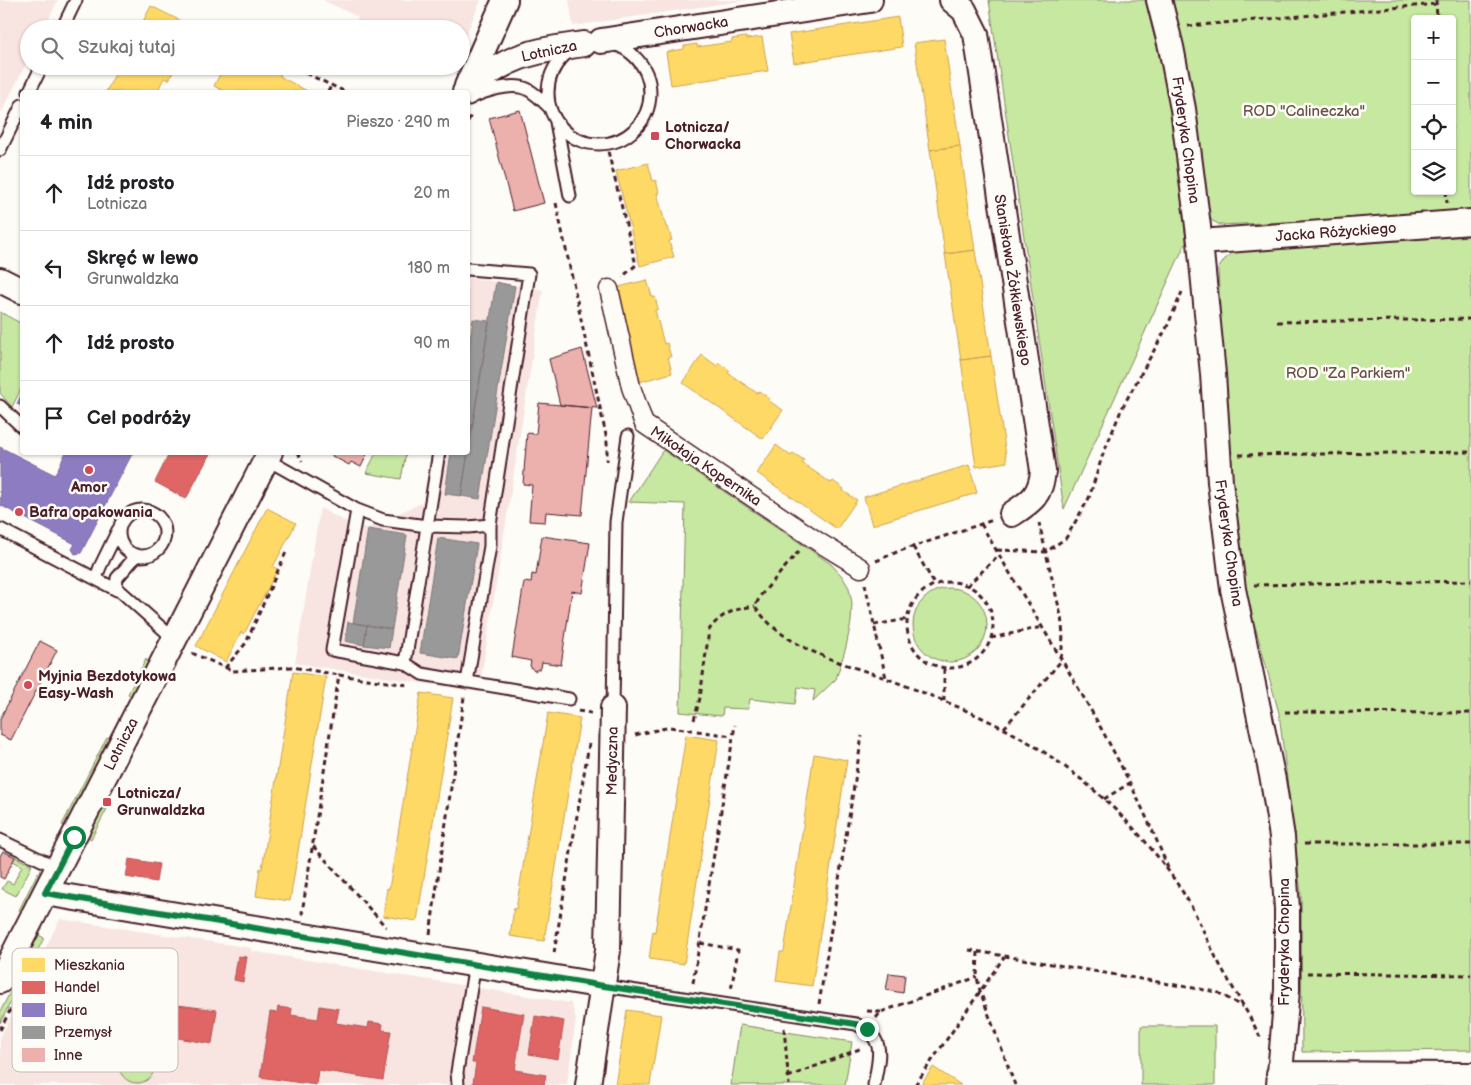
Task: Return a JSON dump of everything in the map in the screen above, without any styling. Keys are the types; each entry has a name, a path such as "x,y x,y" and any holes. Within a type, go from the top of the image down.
{"street":[{"path":"470,91 505,0"},
{"name":"Chorwacka","path":"593,42 870,0"},
{"name":"Stanisława Żółkiewskiego","path":"952,0 964,10 976,34 1043,471 1042,484 1032,499 1028,504 1012,514"},
{"name":"Fryderyka Chopina","path":"1159,0 1184,109 1201,252 1213,374 1220,482 1233,589 1273,780 1282,837 1287,909 1287,990 1278,1079"},
{"name":"Lotnicza","path":"470,95 490,71 507,61 529,53 593,42"},
{"name":"Jacka Różyckiego","path":"1201,252 1471,222"},
{"path":"0,280 20,290"},
{"name":"Mikołaja Kopernika","path":"609,289 631,387 644,424 809,536 861,568"},
{"name":"Lotnicza","path":"17,948 58,868 182,646 268,456"},
{"name":"Medyczna","path":"588,1085 608,950 603,711"},
{"path":"45,893 604,986"},
{"name":"Lotnicza","path":"0,981 12,958"},
{"path":"1278,1079 1471,1075"}],"lane":[{"path":"66,20 76,0"},
{"path":"555,120 564,131 580,140 595,144 618,140 627,135 640,123 645,114 650,91 642,66 635,57 623,48 593,42 569,50 559,60 549,79 547,92 549,107 555,120 570,196"},
{"path":"30,90 38,75"},
{"path":"470,98 494,89 509,87 526,88 549,107"},
{"path":"0,150 20,109"},
{"path":"466,688 490,546 490,525 529,274 470,269"},
{"path":"0,406 20,425"},
{"name":"Medyczna","path":"603,711 616,522 628,436"},
{"path":"405,663 439,455"},
{"path":"268,456 357,510 384,520 427,526 468,527 490,525"},
{"path":"96,578 100,567 119,528 125,516 137,510 150,511 161,520 165,533 161,546 150,554 137,555 129,552 122,546 119,528"},
{"path":"357,510 332,650 405,663 422,674 466,688 569,699"},
{"path":"0,529 117,590 182,646"},
{"path":"117,590 115,584 117,578 137,555"},
{"path":"0,840 58,868"},
{"path":"458,1085 457,1072 475,964"},
{"path":"604,986 856,1024 871,1032 879,1054 874,1085"}],"path":[{"path":"1182,27 1436,2 1437,15"},
{"path":"308,75 341,90"},
{"path":"329,90 331,86"},
{"path":"606,143 636,265 609,289"},
{"path":"555,202 607,440"},
{"path":"996,550 1046,552 1066,538 1089,498 1102,457 1122,408 1167,327 1201,252"},
{"path":"1278,322 1471,319"},
{"path":"1230,456 1471,452"},
{"path":"300,455 302,460 310,465"},
{"path":"1004,728 1061,661 1063,635 1061,616 1032,499"},
{"path":"886,678 861,568 912,547 1012,514"},
{"path":"981,524 1109,741 1152,828 1169,871 1190,905 1218,962 1263,1042"},
{"path":"755,606 761,595 809,536"},
{"path":"912,547 934,585"},
{"path":"225,668 246,643 287,550"},
{"path":"967,586 999,554"},
{"path":"951,582 967,586 980,595 989,607 993,622 991,638 984,651 973,661 959,667 944,667 930,663 918,654 910,641 907,627 909,612 916,598 934,585 951,582"},
{"path":"1259,585 1471,582"},
{"path":"755,606 768,623 804,647 944,701 1004,728 1046,753 1104,799 1169,871"},
{"path":"694,720 700,698 709,630 727,612 755,606"},
{"path":"874,625 908,619"},
{"path":"991,638 1042,627"},
{"path":"182,646 233,671 292,667 416,686"},
{"path":"944,667 944,701"},
{"path":"302,913 339,674"},
{"path":"430,934 466,688"},
{"path":"575,711 603,711"},
{"path":"1285,712 1471,713"},
{"path":"691,999 734,725"},
{"path":"632,742 632,736 670,727 732,736"},
{"path":"817,1018 862,736"},
{"path":"554,953 589,742"},
{"path":"1104,799 1130,783"},
{"path":"1303,844 1471,844"},
{"path":"313,845 386,926"},
{"path":"293,912 312,915"},
{"path":"376,925 395,928"},
{"path":"421,932 439,935"},
{"path":"700,944 738,950 731,992"},
{"path":"969,950 1217,992 1244,1007"},
{"path":"978,952 977,977 980,991 1015,1085"},
{"path":"915,1085 1004,957"},
{"path":"1301,973 1471,975"},
{"path":"788,1078 864,1047 881,1012 977,977"},
{"path":"784,1025 788,1085"}],"shaded area":[{"path":"0,0 58,0 48,20 20,20 20,75 0,115"},
{"path":"323,0 481,0 470,25 470,20 357,20 358,17"},
{"path":"569,0 748,0 573,26"},
{"path":"470,277 543,290 479,692 295,663 320,508 354,526 368,528 423,502 431,455 470,455"},
{"path":"60,919 251,948 251,951 571,1003 576,1019 567,1085 0,1085 0,1038 12,1014 12,1072 178,1072 178,948 45,948"}],"green space":[{"path":"989,0 1145,0 1177,127 1186,242 1064,509"},
{"name":"ROD \"Calineczka\"","path":"1173,0 1471,0 1471,210 1329,220 1220,225 1209,219 1205,203 1190,81"},
{"name":"ROD \"Za Parkiem\"","path":"1471,236 1471,1050 1302,1052 1301,894 1279,713 1244,586 1230,455 1222,356 1218,269 1225,259 1236,251"},
{"path":"0,312 20,323 20,391 12,407 0,393"},
{"path":"663,450 831,564 842,576 849,588 852,603 851,622 846,647 836,679 813,701 815,690 798,687 795,704 750,699 748,709 723,708 722,716 680,712 685,504 629,502"},
{"path":"375,455 406,455 401,479 366,473"},
{"path":"943,588 957,588 971,594 981,604 987,618 985,639 971,656 957,662 943,662 929,656 919,646 913,632 913,618 919,604 929,594"},
{"path":"146,659 148,663 131,696 128,694"},
{"path":"107,737 110,739 65,826 62,825"},
{"path":"103,807 107,809 91,839 88,837"},
{"path":"15,857 32,865 16,896 2,889 7,881 13,884 22,866 13,861"},
{"path":"38,872 41,875 23,913 19,910"},
{"path":"39,935 44,938 39,948 32,948"},
{"path":"12,988 12,1000 0,1023 0,1012"},
{"path":"740,1025 852,1042 845,1085 731,1085"},
{"path":"1141,1026 1215,1026 1215,1085 1141,1085"},
{"path":"121,1072 153,1072 150,1078 137,1083 124,1078"}],"building: Mieszkania":[{"path":"151,6 179,20 144,20"},
{"path":"898,17 902,47 794,63 789,34"},
{"path":"746,37 746,39 762,37 768,71 671,85 666,52 684,49 684,46 697,44 697,47 732,42 732,39"},
{"path":"944,39 960,146 930,150 914,43"},
{"path":"114,75 172,75 169,80 164,78 158,90 107,90"},
{"path":"220,75 280,75 305,90 221,90 214,86"},
{"path":"960,146 975,250 945,254 930,150"},
{"path":"648,163 653,181 656,180 659,193 657,193 666,227 668,227 672,240 669,241 674,257 640,266 616,171"},
{"path":"975,250 991,356 961,360 945,254"},
{"path":"647,280 652,297 655,297 658,309 655,310 664,344 667,343 671,357 668,357 672,373 639,382 615,288"},
{"path":"702,355 717,366 719,363 730,371 728,373 757,393 759,391 770,399 769,401 783,410 763,439 683,383"},
{"path":"991,356 1007,462 976,467 961,360"},
{"path":"776,445 791,456 793,453 804,460 802,463 831,483 833,481 844,489 843,491 857,500 837,529 757,473"},
{"path":"969,465 977,493 872,525 864,497"},
{"path":"267,508 296,523 273,567 278,569 244,634 241,632 226,662 196,646"},
{"path":"293,672 326,677 290,901 256,896 260,868 262,869"},
{"path":"421,693 453,698 417,921 383,916"},
{"path":"548,713 580,718 544,941 510,936"},
{"path":"686,735 719,740 684,964 649,959 653,931 655,932"},
{"path":"814,754 847,760 812,986 776,981 780,952 784,952"},
{"path":"627,1010 661,1015 650,1085 615,1085"},
{"path":"933,1067 961,1085 925,1085 922,1083"}],"building: Handel":[{"path":"168,455 209,455 186,499 155,482"},
{"path":"129,859 159,864 156,882 126,877"},
{"path":"238,956 247,957 243,982 234,980"},
{"path":"178,1005 217,1010 212,1044 178,1038"},
{"path":"320,1006 339,1009 336,1023 368,1028 369,1022 383,1024 382,1030 391,1031 383,1080 318,1070 316,1085 260,1077 270,1012 277,1013 278,1007 292,1009 291,1015 318,1019"},
{"path":"481,1007 524,1014 515,1070 546,1075 544,1085 486,1085 473,1083 476,1063 472,1063"},
{"path":"535,1016 564,1021 558,1059 529,1054"}],"building: Biura":[{"path":"0,447 55,475 65,455 131,455 81,553 75,554 72,549 75,544 0,505"}],"building: Przemysł":[{"path":"496,282 515,286 480,499 461,496 468,455 470,455 470,441"},
{"path":"473,319 489,321 470,440 470,340"},
{"path":"451,455 468,455 461,496 445,494"},
{"path":"368,529 407,535 392,629 353,623"},
{"path":"438,538 477,544 458,659 420,653"},
{"path":"348,622 367,625 364,645 345,641"},
{"path":"367,625 392,629 389,648 364,645"}],"building: Inne":[{"path":"520,110 544,203 513,211 489,118"},
{"path":"582,349 597,408 560,405 549,359"},
{"path":"539,403 592,408 582,515 546,512 545,522 529,521 532,485 523,484 527,433 536,434"},
{"path":"367,455 361,467 351,462 349,465 332,456"},
{"path":"542,536 590,543 582,593 572,591 561,665 542,662 541,668 534,671 530,666 531,661 512,657 524,582 531,583 532,574 536,575"},
{"name":"Myjnia Bezdotykowa Easy-Wash","path":"40,641 57,650 11,740 0,735 0,719"},
{"path":"3,851 15,857 4,879 0,877 0,856"},
{"path":"889,973 905,975 903,993 886,990"}],"place":[{"name":"Lotnicza/ Chorwacka","path":"655,136"},
{"name":"Amor","path":"89,470"},
{"name":"Bafra opakowania","path":"19,512"},
{"name":"Myjnia Bezdotykowa Easy-Wash","path":"28,685"},
{"name":"Lotnicza/ Grunwaldzka","path":"107,802"}],"route":[{"path":"74,837 45,893 604,986 856,1024 867,1029"}]}
